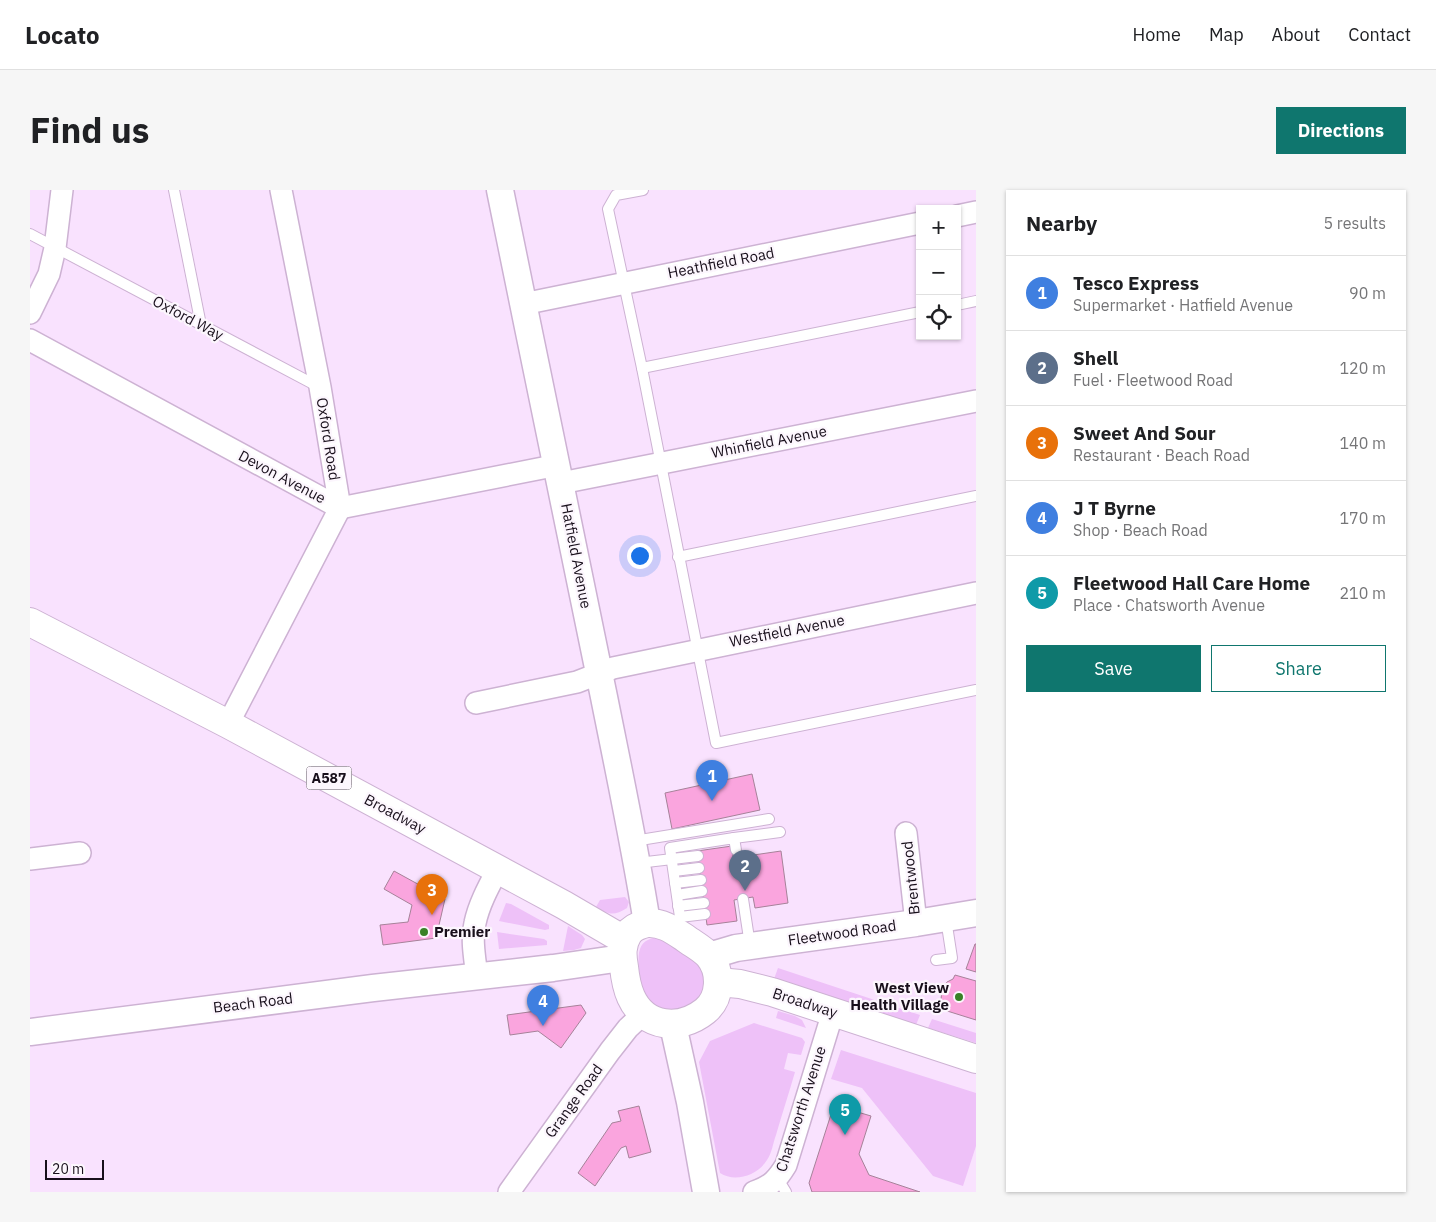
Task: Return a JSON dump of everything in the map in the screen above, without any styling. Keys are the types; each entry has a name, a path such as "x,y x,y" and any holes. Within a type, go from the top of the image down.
{"main road":[{"name":"Broadway","path":"30,622 228,724 498,869 623,949"},
{"path":"669,919 709,956 717,973 718,982 712,1003 706,1011 694,1018 673,1024 652,1020 643,1014 632,997 625,975 623,949 629,933 636,927 669,919"},
{"name":"Broadway","path":"718,982 740,984 772,992 976,1059"}],"street":[{"path":"30,313 49,274 55,248 62,190"},
{"name":"Oxford Road","path":"281,190 320,387 340,508"},
{"name":"Hatfield Avenue","path":"500,190 635,852 669,919"},
{"path":"961,215 976,212"},
{"name":"Heathfield Road","path":"523,304 916,224"},
{"name":"Devon Avenue","path":"30,340 340,508 559,474"},
{"name":"Whinfield Avenue","path":"559,474 660,464 976,401"},
{"path":"228,724 340,508"},
{"name":"Westfield Avenue","path":"476,703 577,682 613,668 976,593"},
{"name":"Brentwood","path":"906,833 916,923"},
{"path":"30,859 80,854"},
{"path":"477,977 474,944 475,923 484,895 498,869"},
{"name":"Fleetwood Road","path":"709,956 736,948 976,913"},
{"name":"Beach Road","path":"30,1032 372,988 552,968 623,949"},
{"name":"Chatsworth Avenue","path":"754,1192 782,1186 786,1165 832,1012"},
{"name":"Grange Road","path":"509,1192 610,1051 628,1028 643,1014"},
{"path":"673,1024 690,1102 706,1192"}],"lane":[{"path":"174,190 201,325"},
{"path":"643,190 616,196 608,210 642,368 716,742 976,690"},
{"name":"Oxford Way","path":"30,234 320,387"},
{"path":"961,304 976,301"},
{"path":"642,368 916,313"},
{"path":"678,556 976,496"},
{"path":"635,852 769,819"},
{"path":"669,919 677,895 670,848 780,832"},
{"path":"734,838 735,852"},
{"path":"635,852 672,860 698,856"},
{"path":"674,871 699,868"},
{"path":"675,883 701,880"},
{"path":"677,895 702,891"},
{"path":"669,919 704,902"},
{"path":"740,906 750,946"},
{"path":"669,919 705,914"},
{"path":"936,960 952,958 946,918"}],"shaded area":[{"path":"625,897 629,902 627,908 618,912 608,913 596,907 600,900"},
{"path":"506,903 549,925 549,929 545,930 499,921"},
{"path":"568,926 585,939 581,948 563,951"},
{"path":"497,932 544,939 547,941 547,945 499,949"},
{"path":"658,937 699,961 707,980 701,1001 677,1014 651,1005 641,987 640,948 646,941"},
{"path":"778,968 920,1015 916,1025 774,979"},
{"path":"778,1011 802,1020 806,1028 776,1018"},
{"path":"932,1019 976,1033 976,1043 928,1028"},
{"path":"754,1023 802,1038 805,1042 801,1055 788,1053 784,1069 795,1072 769,1157 758,1170 746,1176 732,1177 720,1173 699,1062 710,1041"},
{"path":"841,1050 976,1093 976,1146 963,1186 933,1176 862,1088 831,1079"}],"building":[{"path":"752,774 760,810 672,829 665,793"},
{"path":"732,846 733,858 781,851 788,903 755,908 753,897 734,900 737,921 707,925 697,851"},
{"path":"394,871 445,899 436,938 383,945 380,925 408,922 412,905 384,889"},
{"name":"West View Health Village","path":"976,944 976,972 966,969"},
{"name":"West View Health Village","path":"955,975 976,981 976,1020 944,1010 946,1006 941,1000 942,988"},
{"path":"581,1005 586,1013 561,1048 538,1031 510,1035 507,1015"},
{"path":"834,1105 871,1116 859,1154 869,1175 920,1192 812,1192 809,1183"},
{"path":"639,1106 651,1152 629,1158 626,1146 621,1148 595,1186 578,1173 612,1123 621,1121 618,1111"}],"place":[{"name":"Tesco Express","path":"712,801"},
{"name":"Shell","path":"745,891"},
{"name":"Sweet And Sour","path":"432,915"},
{"name":"Premier","path":"424,932"},
{"name":"West View Health Village","path":"959,997"},
{"name":"J T Byrne","path":"543,1026"},
{"name":"Fleetwood Hall Care Home","path":"845,1135"}]}
